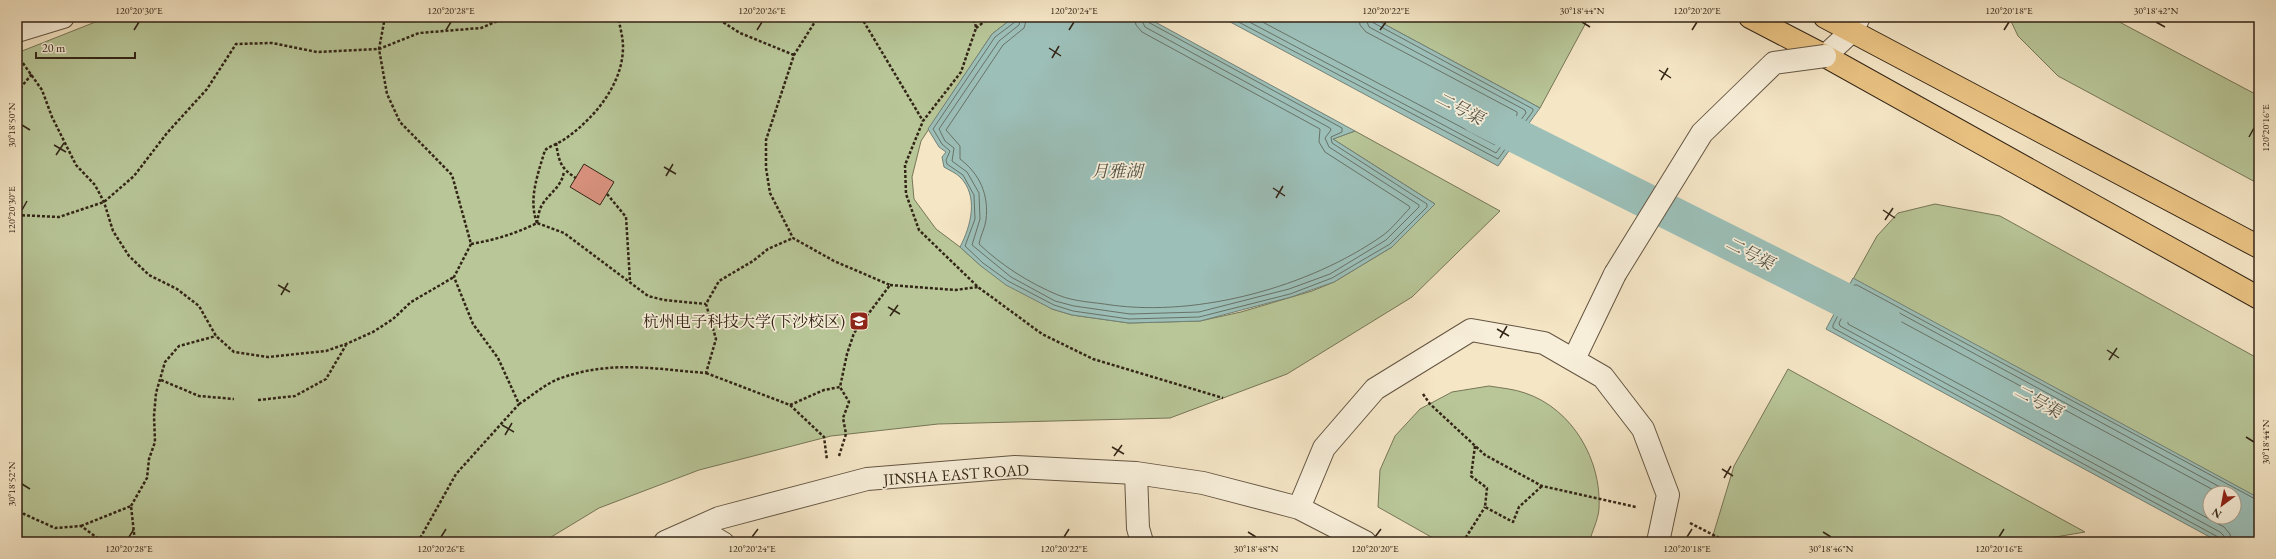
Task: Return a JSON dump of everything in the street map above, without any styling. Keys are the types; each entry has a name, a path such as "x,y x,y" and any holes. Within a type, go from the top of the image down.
{"main road":[{"path":"1750,17 1825,56 2259,298"},
{"path":"1825,17 1856,24 2259,247"}],"street":[{"path":"17,31 63,17"},
{"path":"1574,359 1615,274 1702,133 1774,62 1825,56 1856,24"},
{"path":"1299,508 1324,448 1375,389 1471,330 1544,343 1603,377 1643,429 1668,495 1658,542"},
{"name":"JINSHA EAST ROAD","path":"665,542 719,518 867,480 1015,467 1136,473 1203,483 1299,508 1365,542"},
{"path":"1136,473 1138,528 1142,542"}],"lane":[{"path":"700,527 725,542"}],"path":[{"path":"17,55 42,90 52,117 76,165 95,185 104,202 113,231 129,256 149,275 177,288 199,306 216,336 234,352 268,357 326,351 373,332 393,319 412,302 454,277 471,244 452,175 400,122 387,94 378,49 385,17"},
{"path":"17,215 59,217 104,202 134,176 167,133 207,88 236,44 272,43 317,52 378,49 419,33 481,28 507,17"},
{"path":"536,223 533,213 535,186 545,150 568,137 600,106 617,77 622,65 623,46 618,17"},
{"path":"715,17 740,33 794,55"},
{"path":"818,17 794,55 766,140 766,168 770,194 793,238 834,261 890,285 955,290 978,287"},
{"path":"861,17 923,121"},
{"path":"969,17 975,22 976,28 961,72 923,121 905,165 906,194 919,230 978,287 1042,334 1093,359 1223,398"},
{"path":"976,28 990,17"},
{"path":"17,92 32,74"},
{"path":"536,223 541,206 558,188 563,179 564,171 558,156 556,143"},
{"path":"564,171 576,178"},
{"path":"607,194 626,217 630,282"},
{"path":"471,244 490,241 516,233 536,223 564,233 630,282 654,297 664,300 706,304"},
{"path":"706,374 716,339 706,304 719,281 753,261 768,249 793,238"},
{"path":"454,277 473,324 498,358 519,404"},
{"path":"846,434 843,418 849,402 840,387 847,354 854,333 890,285"},
{"path":"135,542 131,506 147,478 149,459 155,442 154,416 156,393 165,362 179,346 216,336"},
{"path":"258,400 295,396 326,379 346,344"},
{"path":"418,542 456,474 519,404 559,378 609,367 638,366 706,374 790,405 824,437 830,490"},
{"path":"1408,370 1430,404 1485,455 1542,486 1665,512 1714,534 1727,542"},
{"path":"161,380 199,396 234,399"},
{"path":"790,405 824,390 840,387"},
{"path":"1463,542 1485,507 1487,488 1471,476 1475,446"},
{"path":"1485,507 1513,522 1519,507 1542,486"},
{"path":"17,505 24,514 55,528 81,526 131,506"},
{"path":"81,526 103,542"}],"green space":[{"name":"杭州电子科技大学(下沙校区)","path":"108,17 1014,17 992,34 921,141 912,177 914,199 936,229 960,247 981,266 1052,309 1072,315 1129,323 1200,321 1241,312 1312,291 1334,282 1392,247 1435,204 1333,139 1355,131 1500,211 1412,297 1287,374 1170,418 938,424 831,436 699,470 599,508 543,542 17,542 17,53"},
{"path":"1371,17 1589,17 1540,108"},
{"path":"2009,17 2110,17 2259,96 2259,184 2058,76 2018,36"},
{"path":"1935,204 2000,216 2259,359 2259,517 2242,501 2242,485 2218,485 1842,299 1877,236 1898,213"},
{"path":"1788,369 2085,532 2026,542 1711,542 1734,466"},
{"path":"1489,386 1525,393 1542,401 1557,411 1570,424 1581,439 1590,455 1599,491 1599,509 1589,542 1440,542 1378,507 1380,470 1395,436 1420,409 1452,392"},
{"path":"1107,538 1107,542 923,542 955,539"}],"water":[{"name":"月雅湖","path":"1014,17 1146,17 1355,131 1333,139 1435,204 1392,247 1334,282 1291,297 1200,321 1129,323 1072,315 1052,309 1006,285 981,266 960,247 970,221 970,193 960,177 944,167 942,157 946,152 939,147 928,129 992,34"},
{"path":"1221,17 1371,17 1540,108 1498,166"},
{"path":"1853,278 2235,485 2202,485 2202,525 2242,525 2242,489 2259,498 2259,542 2219,542 1826,329"}],"building":[{"path":"584,164 614,182 600,205 570,187"}],"waterway":[{"name":"二号渠","path":"1477,116 1884,321"}],"place":[{"name":"杭州电子科技大学(下沙校区)","path":"859,321"}]}
